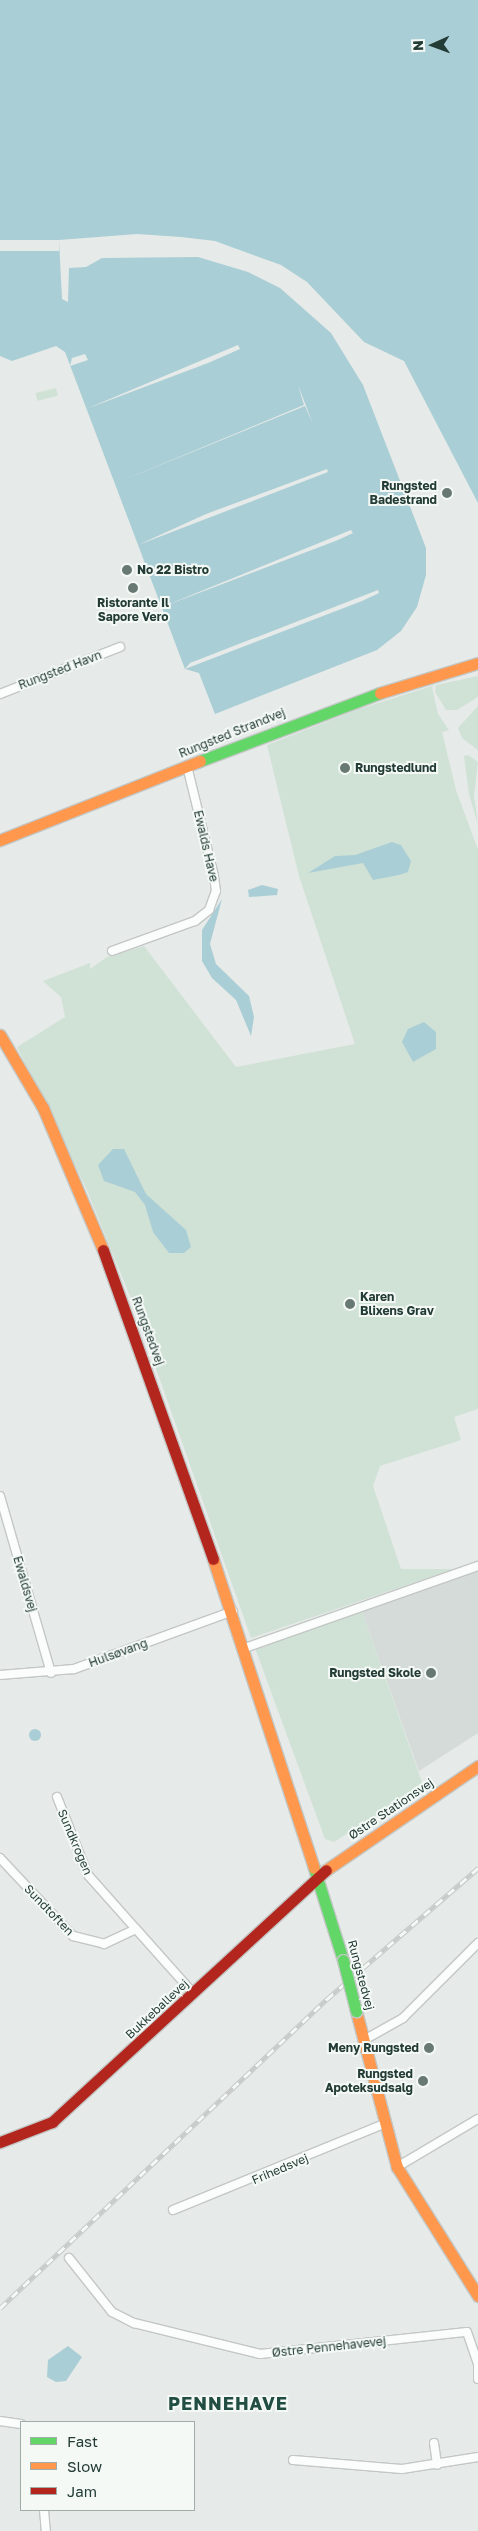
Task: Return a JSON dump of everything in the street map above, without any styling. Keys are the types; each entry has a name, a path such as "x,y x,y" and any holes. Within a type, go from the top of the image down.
{"main road":[{"name":"Rungsted Strandvej","path":"0,840 392,687 478,663"},
{"name":"Rungstedvej","path":"0,1035 4,1054 42,1108 98,1235 233,1612 319,1876 397,2167 478,2296"},
{"name":"Østre Stationsvej","path":"319,1876 478,1766"},
{"name":"Bukkeballevej","path":"0,2142 52,2122 194,1994 319,1876"}],"street":[{"name":"Rungsted Havn","path":"0,694 120,647"},
{"name":"Ewalds Have","path":"112,951 195,921 208,910 216,891 187,766"},
{"name":"Ewaldsvej","path":"0,1496 51,1673"},
{"path":"245,1648 478,1566"},
{"name":"Hulsøvang","path":"0,1675 51,1673 74,1669 233,1612"},
{"name":"Sundkrogen","path":"57,1797 88,1875 136,1929"},
{"name":"Sundtoften","path":"0,1858 73,1936 104,1944 136,1929"},
{"path":"136,1929 194,1994"},
{"path":"364,2040 403,2018 478,1944"},
{"path":"397,2167 478,2118"},
{"name":"Frihedsvej","path":"174,2210 384,2124"},
{"name":"Østre Pennehavevej","path":"69,2258 112,2312 134,2323 260,2354 467,2332 478,2365"},
{"path":"478,2365 478,2379"},
{"path":"0,2421 20,2424"},
{"path":"434,2443 438,2465"},
{"path":"294,2460 402,2469 438,2465 478,2457"},
{"path":"44,2511 46,2531"}],"shaded area":[{"name":"Rungsted Skole","path":"478,1569 478,1733 419,1771 362,1612"}],"green space":[{"path":"56,388 58,396 38,401 36,393"},
{"path":"478,676 478,697 457,710 446,710 435,692 436,685"},
{"name":"Rungstedlund","path":"436,685 432,687 438,714 449,730 442,732 456,790 478,850 478,1409 454,1417 461,1440 380,1466 373,1486 401,1569 454,1569 251,1638 134,1306 86,1188 17,1047 65,1017 61,997 43,981 90,963 90,969 107,957 144,946 236,1067 355,1044 299,876 267,745 359,709"},
{"path":"478,706 478,750 462,738 458,728"},
{"path":"468,755 478,762 474,795 478,825 469,794 464,756"},
{"path":"362,1612 423,1785 334,1842 325,1839 255,1648"}],"water":[{"path":"0,0 478,0 478,503 404,361 364,342 307,282 281,265 215,241 181,237 137,234 59,240 62,299 68,302 69,268 86,267 102,258 198,257 248,272 280,288 331,333 363,385 426,548 426,575 417,607 401,631 377,650 215,714 199,673 185,669 65,352 56,346 12,361 0,356"},
{"path":"392,842 401,845 411,861 408,872 373,880 363,863 308,873 335,856 355,855"},
{"path":"262,885 278,889 277,895 249,897 248,890"},
{"path":"222,899 210,944 216,964 249,996 254,1017 251,1036 236,1000 212,978 202,961 202,930"},
{"path":"424,1022 436,1032 436,1049 413,1062 402,1042 408,1029"},
{"path":"113,1149 124,1149 146,1194 186,1230 191,1247 184,1253 169,1253 153,1232 145,1205 135,1192 104,1181 98,1165"},
{"path":"35,1729 41,1735 35,1741 29,1735"},
{"path":"68,2346 82,2357 66,2381 56,2382 47,2377 48,2360"}],"pier":[{"path":"0,240 59,240 59,251 0,251"},
{"path":"238,345 240,349 208,363 86,409"},
{"path":"85,354 88,360 70,366 72,358"},
{"path":"298,385 313,424 305,406 114,484 304,405"},
{"path":"327,469 328,472 138,545 206,514"},
{"path":"351,530 353,533 338,540 162,607"},
{"path":"378,590 379,593 362,601 185,669 190,663"}],"railway":[{"path":"0,2308 327,1999 478,1868"}],"traffic: fast":[{"path":"200,761 380,693"},
{"path":"314,1868 343,1960"},
{"path":"343,1960 356,2011"}],"traffic: slow":[{"path":"380,693 478,663"},
{"path":"0,840 200,761"},
{"path":"0,1035 43,1108 103,1250"},
{"path":"213,1559 314,1868"},
{"path":"326,1870 478,1766"},
{"path":"356,2011 397,2167 478,2296"}],"traffic: jam":[{"path":"103,1250 213,1559"},
{"path":"0,2142 52,2122 326,1870"}],"place":[{"name":"Rungsted Badestrand","path":"447,493"},
{"name":"No 22 Bistro","path":"127,570"},
{"name":"Ristorante Il Sapore Vero","path":"133,588"},
{"name":"Rungstedlund","path":"345,768"},
{"name":"Karen Blixens Grav","path":"350,1304"},
{"name":"Rungsted Skole","path":"431,1673"},
{"name":"Meny Rungsted","path":"429,2048"},
{"name":"Rungsted Apoteksudsalg","path":"423,2081"}],"district":[{"name":"PENNEHAVE","path":"228,2403"}]}
